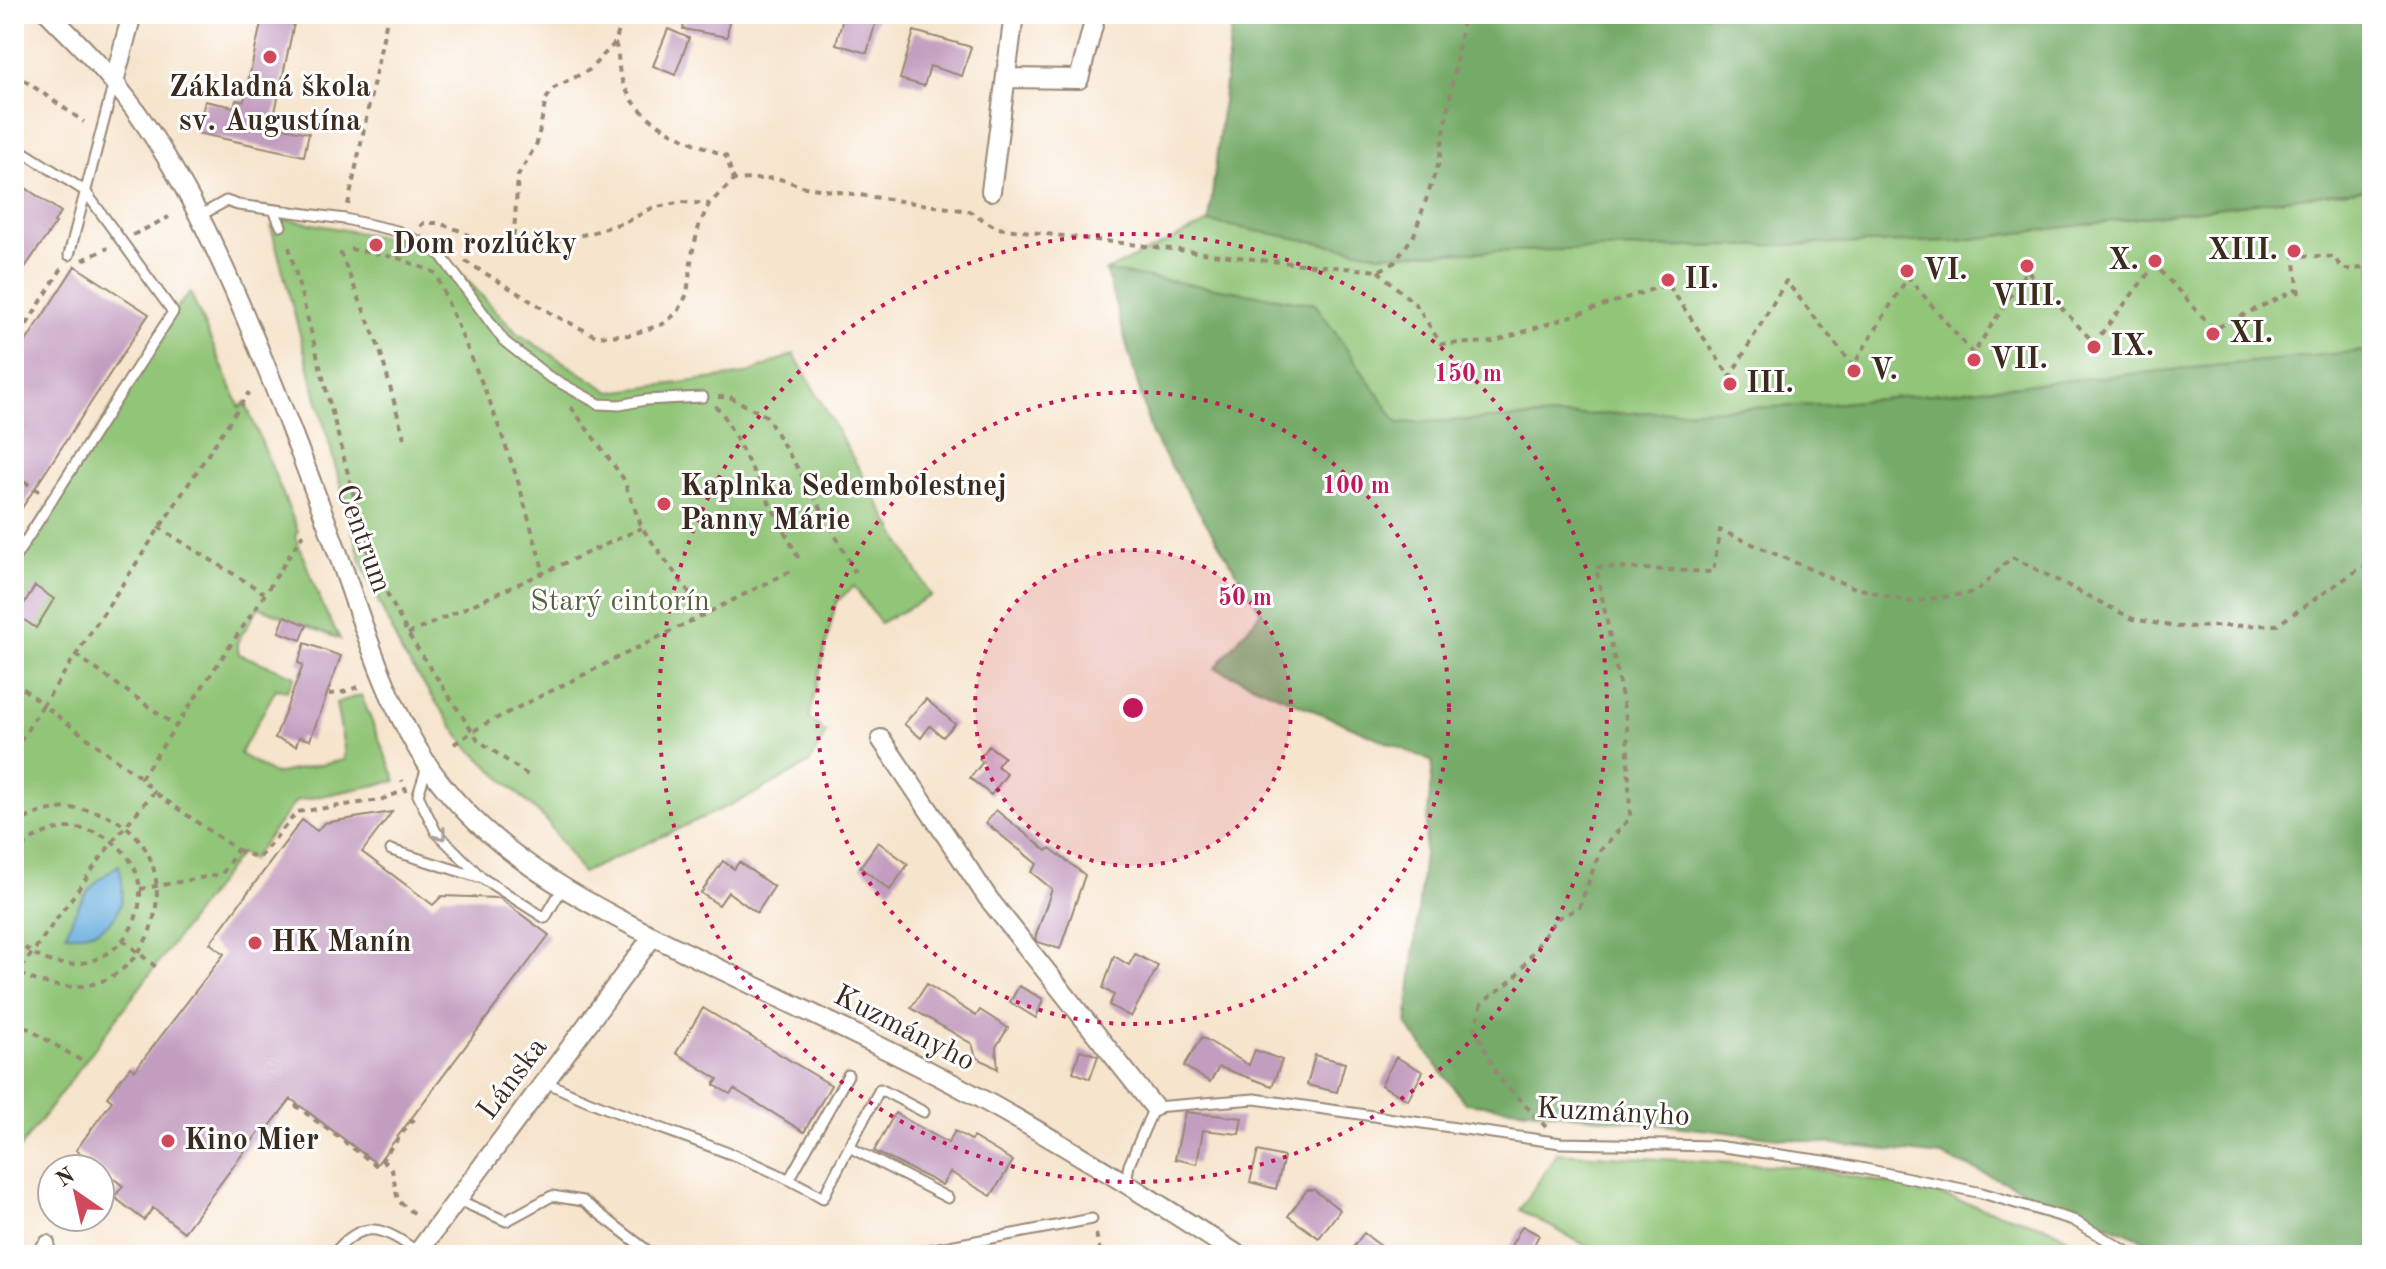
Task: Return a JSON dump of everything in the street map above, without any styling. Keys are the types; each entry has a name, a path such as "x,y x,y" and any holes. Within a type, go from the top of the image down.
{"street":[{"name":"Centrum","path":"49,14 114,82 159,146 201,215 295,437 396,707 428,764 465,811 491,836 563,887 653,936"},
{"path":"114,82 132,14"},
{"path":"991,191 1014,14"},
{"path":"1007,78 1079,79 1096,14"},
{"path":"881,739 988,898 1154,1107"},
{"name":"Lánska","path":"417,1254 653,936"},
{"name":"Kuzmányho","path":"653,936 930,1071 1126,1182 1238,1255"}],"lane":[{"path":"69,255 114,82"},
{"path":"14,146 85,191 173,312 14,559"},
{"path":"201,215 226,201 345,219 407,236 437,250 504,341 548,376 599,404 620,405 645,400 703,397"},
{"path":"274,210 281,226"},
{"path":"428,764 418,795 436,832 482,878 545,918 563,887"},
{"path":"391,850 482,878"},
{"path":"790,1178 848,1075"},
{"path":"546,1082 588,1102 790,1178 823,1198 880,1089 924,1112"},
{"name":"Kuzmányho","path":"1154,1107 1255,1099 1561,1143 1716,1146 1831,1162 1982,1193 2073,1220 2133,1255"},
{"path":"1126,1182 1129,1165 1154,1107"},
{"path":"849,1147 948,1198"},
{"path":"458,1200 506,1221 552,1196 583,1201 653,1255"},
{"path":"902,1255 1092,1219"},
{"path":"333,1255 356,1233 368,1229 380,1229 393,1235 417,1254"}],"path":[{"path":"345,219 388,14"},
{"path":"509,248 514,232 518,176 537,143 546,99 554,88 589,70 615,43 624,14"},
{"path":"437,250 473,264 554,315 596,336 630,335 663,324 678,312 687,294 699,226 709,204 734,180 777,178 805,187 969,211 997,228 1378,271 1394,263 1414,235 1439,162 1464,14"},
{"path":"615,43 620,55 620,77 626,91 646,117 673,133 726,156 734,180"},
{"path":"14,73 84,122"},
{"path":"407,236 424,223 438,223 461,231 481,243 519,249 591,233 628,221 652,208 682,202 709,204"},
{"path":"289,247 371,562 408,634 478,740 529,776"},
{"path":"350,249 398,258 460,282"},
{"path":"340,252 380,350 404,438"},
{"path":"15,342 69,255"},
{"path":"1378,271 1417,306 1441,344 1493,342 1668,284 1730,377 1786,281 1853,366 1908,277 1973,354 2027,270 2094,343 2155,265 2214,329 2299,292 2294,255 2335,257 2343,270 2372,266"},
{"path":"436,273 495,415 544,573"},
{"path":"548,376 623,478 642,528 705,614"},
{"path":"14,751 249,392"},
{"path":"703,397 722,412 800,561"},
{"path":"703,397 730,397 766,416 855,572"},
{"path":"14,475 53,499"},
{"path":"158,527 265,594"},
{"path":"408,634 642,528"},
{"path":"1561,1143 1498,1077 1475,1028 1482,1003 1515,978 1556,919 1579,908 1600,851 1630,818 1627,723 1596,567 1713,572 1720,530 1849,586 1910,602 1976,592 2012,557 2133,619 2176,627 2277,625 2362,567 2372,568"},
{"path":"141,778 303,534"},
{"path":"454,744 791,571"},
{"path":"76,655 176,726"},
{"path":"14,681 141,778 154,792 237,850 259,858 297,812 380,800 406,790 402,780"},
{"path":"329,694 361,686"},
{"path":"14,825 30,815 54,808 79,808 103,814 125,827 152,864 157,886 157,909 151,932 139,952 123,968 104,980 83,986 49,985 16,975 113,841 125,827 154,792"},
{"path":"14,856 40,834 58,827 97,831 126,854 135,871 139,889 139,907 133,924 123,940 99,958 70,965 50,962 32,953 14,935"},
{"path":"139,889 222,874 237,850"},
{"path":"123,940 156,967"},
{"path":"14,1020 85,1063"},
{"path":"295,1105 377,1166 414,1118"},
{"path":"382,1160 392,1170 398,1201 418,1216"},
{"path":"1092,1219 1101,1255"},
{"path":"518,1255 523,1247"}],"green space":[{"path":"1233,14 2372,14 2372,188 1957,241 1379,254 1209,222"},
{"path":"2372,188 2372,350 1821,405 1398,423 1315,304 1106,271 1209,222 1379,254 1957,241"},
{"name":"Starý cintorín","path":"287,219 398,240 449,261 517,333 611,392 746,374 794,354 931,596 880,623 854,586 836,602 809,718 826,733 809,764 752,795 582,873 546,820 465,744 402,653 362,565 271,227"},
{"path":"1106,271 1315,304 1398,423 1821,405 2372,350 2372,1255 2181,1255 1942,1156 1465,1103 1407,1025 1433,762 1215,668 1261,612 1152,435"},
{"path":"190,292 240,408 245,402 298,531 295,536 323,607 340,639 259,607 237,642 239,654 295,676 287,691 276,689 240,754 274,774 344,760 336,703 361,695 396,781 296,801 251,860 240,853 14,1156 14,559 173,312"},
{"path":"1557,1153 1802,1167 1923,1190 2050,1228 2096,1255 1603,1255 1520,1210"}],"water":[{"path":"119,865 122,895 114,917 95,931 66,934 86,894"}],"building":[{"name":"Základná škola sv. Augustína","path":"263,14 296,14 272,126 309,133 304,156 197,133 205,101 234,107 236,100 244,101"},
{"path":"686,14 730,14 727,37 683,29"},
{"path":"844,14 878,14 867,53 836,44"},
{"path":"668,29 689,38 675,75 653,66"},
{"path":"914,31 971,47 962,76 930,66 924,86 900,79"},
{"path":"14,180 61,212 14,283"},
{"path":"75,266 149,314 14,520 14,360"},
{"path":"35,586 54,599 36,628 17,615"},
{"path":"285,616 307,625 301,640 279,632"},
{"path":"305,643 341,656 310,740 299,737 296,746 275,738 303,665 298,663"},
{"path":"926,699 955,724 943,737 930,726 921,738 904,724"},
{"path":"989,746 1004,757 997,766 1007,774 991,795 970,778 983,762 979,759"},
{"path":"996,810 1047,851 1050,848 1085,875 1060,949 1038,942 1035,938 1052,889 1031,872 1037,864 986,823"},
{"path":"392,812 362,852 433,905 442,896 499,898 549,935 377,1164 291,1099 266,1131 262,1128 184,1232 153,1208 144,1220 116,1199 123,1186 116,1181 116,1153 80,1153 76,1150 112,1101 107,1097 130,1067 135,1070 224,954 210,943 302,820 317,831 324,823"},
{"path":"878,842 908,864 890,890 860,867"},
{"path":"723,861 734,869 739,862 774,887 757,913 728,892 719,905 701,893"},
{"path":"1135,954 1158,966 1131,1017 1109,1005 1114,995 1103,988 1114,956 1129,965"},
{"path":"927,984 976,1016 980,1010 1008,1028 996,1047 998,1069 976,1057 972,1044 911,1008"},
{"path":"1019,986 1043,999 1036,1018 1010,1002"},
{"path":"703,1008 831,1085 804,1132 734,1089 730,1094 714,1085 718,1079 676,1053"},
{"path":"1202,1037 1249,1065 1255,1050 1282,1060 1272,1086 1219,1067 1210,1082 1184,1066"},
{"path":"1080,1050 1098,1056 1090,1079 1073,1072"},
{"path":"1315,1055 1345,1063 1337,1092 1307,1085"},
{"path":"1396,1057 1423,1072 1408,1100 1381,1085"},
{"path":"1185,1112 1242,1118 1239,1134 1203,1130 1197,1164 1175,1159"},
{"path":"895,1113 948,1143 955,1131 971,1140 973,1137 1013,1161 991,1196 950,1172 942,1185 874,1151"},
{"path":"1258,1151 1284,1157 1276,1189 1250,1182"},
{"path":"1307,1190 1314,1190 1340,1210 1319,1238 1288,1216"},
{"path":"1522,1226 1539,1235 1529,1255 1506,1255"},
{"path":"1364,1233 1394,1255 1354,1255 1358,1249 1354,1246"}],"place":[{"name":"Základná škola sv. Augustína","path":"270,57"},
{"name":"Dom rozlúčky","path":"376,245"},
{"name":"XIII.","path":"2294,251"},
{"name":"X.","path":"2155,261"},
{"name":"VIII.","path":"2027,266"},
{"name":"VI.","path":"1907,271"},
{"name":"II.","path":"1668,280"},
{"name":"XI.","path":"2213,334"},
{"name":"IX.","path":"2094,347"},
{"name":"VII.","path":"1974,360"},
{"name":"V.","path":"1854,371"},
{"name":"III.","path":"1730,384"},
{"name":"Kaplnka Sedembolestnej Panny Márie","path":"664,504"},
{"name":"HK Manín","path":"255,943"},
{"name":"Kino Mier","path":"168,1141"}]}
